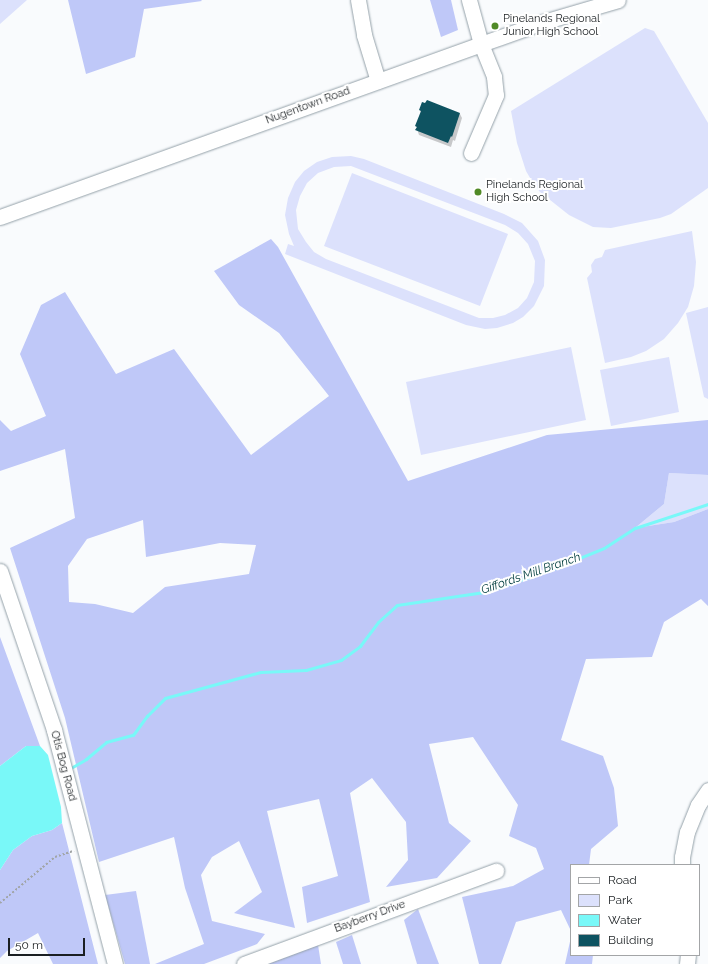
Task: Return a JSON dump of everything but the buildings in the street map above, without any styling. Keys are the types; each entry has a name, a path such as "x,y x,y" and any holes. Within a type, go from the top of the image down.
{"street":[{"path":"358,0 364,35 378,81"},
{"path":"469,0 481,44 494,77 496,95 471,153"},
{"name":"Nugentown Road","path":"0,217 543,22 618,0"},
{"name":"Otis Bog Road","path":"0,571 54,730 114,964"},
{"path":"682,864 687,832 698,805 708,790"},
{"name":"Bayberry Drive","path":"244,964 496,871"}],"path":[{"path":"0,903 55,857 84,848"}],"green space":[{"path":"0,0 27,0 0,24"},
{"path":"645,28 654,31 708,123 708,188 671,214 660,218 611,228 593,227 569,215 540,192 533,183 526,171 517,143 511,111"},
{"path":"351,156 364,159 504,214 522,223 538,241 545,260 544,286 534,306 523,317 513,323 497,328 485,329 466,325 285,254 288,244 294,246 289,234 285,215 288,198 295,182 304,171 317,162 332,157","holes":["351,166 505,225 518,233 528,244 535,261 534,282 527,298 518,308 505,315 493,318 479,318 326,259 314,252 298,229 296,210 300,196 307,183 318,173 334,167"]},
{"path":"352,173 508,234 480,306 324,246"},
{"path":"692,231 696,262 694,286 688,307 678,323 664,339 646,351 631,357 605,363 587,278 592,272 591,265 595,259 602,257 605,250"},
{"path":"708,307 708,399 704,397 686,313"},
{"path":"571,347 586,420 421,455 406,382"},
{"path":"669,357 679,412 611,426 600,370"},
{"path":"669,473 708,475 708,509 674,522 635,528 664,504"}],"shaded area":[{"path":"68,0 202,1 144,9 135,57 86,74"},
{"path":"430,0 451,0 458,30 441,37"},
{"path":"271,239 278,247 408,481 547,435 708,420 708,475 669,473 664,504 635,528 674,522 708,509 708,606 701,599 664,622 652,657 586,659 561,740 603,756 614,788 618,826 591,849 589,864 570,864 570,929 561,910 516,922 501,964 479,964 462,897 513,886 544,869 536,848 509,836 518,805 473,737 429,744 449,823 471,841 437,878 386,887 408,860 406,822 372,778 350,793 370,902 307,923 302,887 338,876 319,799 267,811 295,928 234,913 262,892 239,841 212,857 201,875 212,921 265,934 257,944 204,964 155,964 204,944 185,888 174,837 99,862 65,718 10,548 75,518 65,449 0,471 0,420 11,431 46,416 20,354 41,305 65,292 116,374 174,349 251,455 329,396 279,333 239,305 214,271","holes":["143,520 146,557 220,543 256,545 249,574 165,587 133,613 95,604 69,602 68,566 87,539"]},
{"path":"0,637 40,746 26,746 0,766"},
{"path":"62,823 98,964 53,964 38,933 7,951 0,958 0,870 13,850 32,836 52,830"},
{"path":"136,891 150,964 125,964 105,895"},
{"path":"418,909 439,964 417,964 404,920"},
{"path":"352,935 361,964 343,964 336,942"},
{"path":"570,942 570,956 593,956 592,964 565,964"},
{"path":"318,945 321,964 268,964"}],"water":[{"path":"26,746 40,746 48,755 61,807 62,823 52,830 32,836 13,850 0,870 0,766"}],"waterway":[{"name":"Giffords Mill Branch","path":"69,769 86,759 106,742 133,735 147,716 165,698 261,672 306,670 341,660 360,646 378,622 397,605 484,592 550,570 604,548 635,528 708,504"}],"place":[{"name":"Pinelands Regional Junior High School","path":"495,26"},
{"name":"Pinelands Regional High School","path":"478,192"}]}
